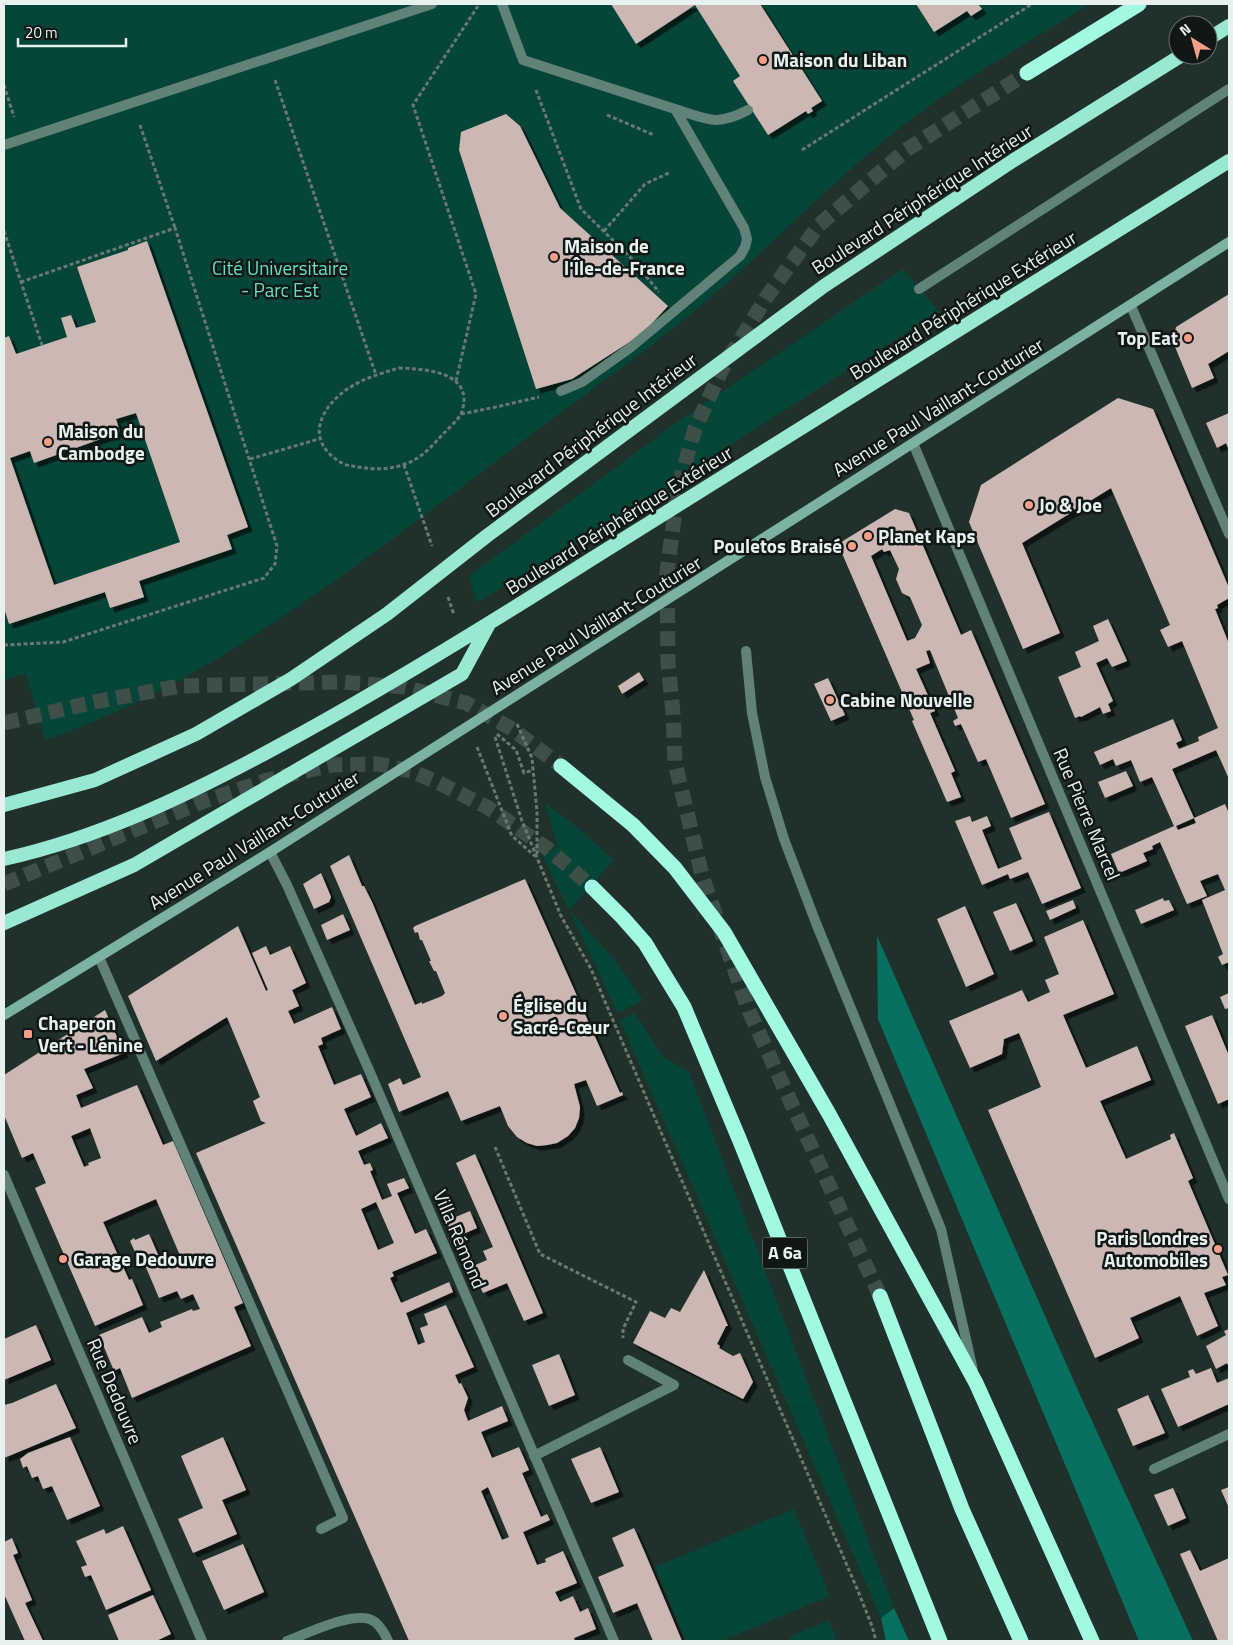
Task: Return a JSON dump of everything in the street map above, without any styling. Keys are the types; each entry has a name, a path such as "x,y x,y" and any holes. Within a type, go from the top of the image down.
{"highway":[{"path":"1027,73 1139,4"},
{"path":"1218,33 1229,26"},
{"name":"Boulevard Périphérique Intérieur","path":"4,805 95,780 196,734 291,679 386,614 488,535 824,286 1014,160 1168,64"},
{"name":"Boulevard Périphérique Extérieur","path":"4,859 32,853 107,828 213,781 330,719 489,623 1229,161"},
{"path":"4,923 134,865 462,674 489,623"},
{"path":"561,766 633,825 675,868 724,932 829,1114 976,1383 1092,1641"},
{"name":"A 6a","path":"592,887 645,943 684,1007 740,1141 940,1641"},
{"path":"880,1296 962,1509 1021,1641"}],"main road":[{"name":"Avenue Paul Vaillant-Couturier","path":"4,1015 270,852 508,702 1229,242"}],"street":[{"path":"4,145 432,4"},
{"path":"502,4 524,60 716,121 734,117 748,110"},
{"path":"919,289 1229,90"},
{"path":"561,391 582,382 622,354 740,256 745,247 747,239 740,217 675,109"},
{"path":"1131,306 1229,534"},
{"name":"Rue Pierre Marcel","path":"913,443 1229,1199"},
{"path":"746,651 752,713 765,777 784,839 816,923 941,1229 976,1383"},
{"name":"Villa Rémond","path":"270,852 287,885 365,1061 614,1641"},
{"path":"99,957 344,1518 321,1529"},
{"name":"Rue Dedouvre","path":"4,1175 202,1641"},
{"path":"534,1456 674,1385 628,1360"},
{"path":"1154,1469 1229,1434"},
{"path":"287,1641 350,1618 363,1616 375,1621 388,1641"}],"path":[{"path":"456,381 476,294 414,105 480,4"},
{"path":"802,150 1032,4"},
{"path":"268,59 376,375"},
{"path":"524,60 581,209 633,260 674,311"},
{"path":"4,84 21,139"},
{"path":"4,645 63,642 264,578 275,564 277,546 133,103"},
{"path":"604,231 645,184 672,172"},
{"path":"21,282 175,228"},
{"path":"4,231 42,345"},
{"path":"399,368 438,372 456,381 461,386 464,394 461,414 433,446 418,458 404,465 370,469 348,466 334,458 319,439 320,420 332,404 348,388 376,375 399,368"},
{"path":"461,414 561,391"},
{"path":"250,459 319,439"},
{"path":"404,465 420,512"},
{"path":"508,702 532,758 538,812 537,858"},
{"path":"469,725 512,836 537,858"},
{"path":"492,730 516,750 524,773 533,770"},
{"path":"502,758 522,821 561,916 591,969 858,1591 876,1641"},
{"path":"495,1147 540,1254 636,1302 623,1329 622,1345 628,1360"}],"green space":[{"name":"Cité Universitaire - Parc Est","path":"4,4 1089,4 970,79 900,128 847,172 720,289 680,323 337,580 291,612 196,671 147,697 97,720 45,740 26,673 4,680"},
{"path":"903,269 939,312 747,434 629,514 477,602 469,576 677,422"},
{"path":"545,803 578,828 614,860 569,910 615,960 643,1000 617,1013 542,855 558,847"},
{"path":"877,936 1076,1386 1193,1641 1139,1641 878,1019"},
{"path":"635,1013 662,1056 689,1072 894,1608 881,1618 620,1020"},
{"path":"794,1509 830,1596 722,1641 686,1641 655,1567"},
{"path":"894,1608 909,1641 886,1641 881,1618"},
{"path":"829,1620 837,1641 791,1641 789,1637"}],"building":[{"name":"Maison du Liban","path":"611,4 760,4 822,101 811,108 813,111 808,114 806,111 768,135 733,81 740,76 695,5 636,44"},
{"name":"Maison du Liban","path":"916,4 978,4 982,9 971,16 967,11 934,32"},
{"name":"Maison de l'Île-de-France","path":"506,114 520,126 560,208 668,306 642,334 572,379 536,389 459,150 461,132"},
{"name":"Maison du Cambodge","path":"147,241 248,527 227,535 232,549 139,581 144,597 110,608 105,592 9,624 4,608 4,338 9,336 16,354 67,337 61,318 71,315 76,328 96,322 77,267 128,250 128,248","holes":["136,413 180,542 54,585 10,458 30,451 34,463 120,432 116,419"]},
{"path":"1229,294 1229,351 1208,364 1214,378 1192,388 1173,342 1176,327"},
{"name":"Jo & Joe","path":"1118,398 1153,409 1229,588 1229,598 1217,605 1218,608 1215,609 1229,644 1229,779 1216,750 1172,769 1194,818 1225,804 1229,814 1229,962 1222,965 1218,957 1223,954 1202,900 1225,890 1218,874 1200,881 1207,896 1187,904 1160,842 1152,846 1153,849 1143,853 1147,861 1119,873 1111,854 1174,826 1152,777 1140,782 1131,760 1116,766 1113,759 1100,765 1094,752 1173,719 1182,740 1176,743 1179,749 1199,741 1198,737 1218,728 1182,641 1168,647 1160,630 1170,625 1111,488 1022,543 1060,633 1023,649 969,522 981,485","holes":["1194,818 1196,823 1178,830 1176,826"]},
{"path":"1229,413 1229,450 1226,443 1217,448 1206,423"},
{"path":"895,509 909,513 961,635 971,630 1045,804 1011,818 986,759 978,762 961,724 955,726 953,721 958,718 930,650 926,651 930,663 916,669 935,711 930,713 955,771 951,773 961,797 947,802 912,721 914,720 838,544","holes":["882,549 884,552 890,550 899,569 896,579 902,593 910,597 922,625 915,638 907,641 871,556"]},
{"path":"1108,619 1127,661 1112,667 1107,658 1096,663 1113,701 1108,704 1111,711 1103,714 1100,707 1081,717 1075,718 1058,677 1081,667 1075,652 1099,641 1093,626"},
{"path":"639,672 644,680 622,694 618,686"},
{"name":"Cabine Nouvelle","path":"828,678 845,715 831,721 814,684"},
{"path":"1126,771 1133,786 1105,798 1098,782"},
{"path":"1049,812 1081,888 1042,904 1028,872 1010,879 1008,874 982,885 955,821 970,816 972,822 987,816 991,826 982,830 998,869 1022,859 1009,828"},
{"name":"Église du Sacré-Cœur","path":"349,855 362,886 364,886 372,902 415,1005 442,996 445,993 436,971 434,971 429,961 431,961 422,940 420,940 418,932 415,933 413,928 525,879 620,1093 622,1092 623,1095 597,1106 586,1080 574,1084 580,1107 579,1118 575,1128 568,1136 557,1143 537,1146 517,1137 508,1126 500,1106 461,1121 448,1091 399,1112 388,1084 400,1078 403,1085 421,1077 330,866"},
{"path":"321,873 331,897 329,902 314,909 303,884"},
{"path":"1163,898 1164,901 1169,900 1174,910 1141,924 1135,910"},
{"path":"1073,900 1076,908 1050,920 1046,911"},
{"path":"1016,903 1033,941 1010,951 993,912"},
{"path":"965,906 994,974 966,987 937,919"},
{"path":"343,914 350,930 327,940 321,925"},
{"path":"1083,920 1114,994 1063,1015 1086,1068 1137,1046 1151,1080 1100,1101 1126,1159 1171,1139 1170,1135 1174,1133 1193,1178 1188,1181 1228,1275 1222,1277 1226,1285 1204,1293 1218,1326 1197,1336 1180,1296 1130,1318 1139,1338 1095,1358 988,1110 1041,1087 1019,1033 1004,1039 1002,1054 970,1068 949,1021 1022,990 1028,1002 1050,992 1045,980 1059,974 1044,937"},
{"path":"238,926 266,991 268,990 252,953 266,946 270,955 290,946 306,983 292,990 299,1006 288,1011 294,1024 332,1007 341,1029 321,1038 323,1044 318,1046 334,1085 361,1074 371,1097 344,1109 356,1136 381,1123 388,1138 358,1151 364,1165 370,1163 373,1170 370,1171 382,1200 392,1196 387,1184 404,1178 409,1188 397,1193 415,1234 426,1229 437,1253 392,1272 394,1276 390,1278 401,1303 449,1282 453,1292 406,1313 418,1345 425,1342 420,1328 428,1325 424,1314 446,1305 474,1367 455,1375 468,1398 464,1410 468,1421 502,1406 508,1421 481,1432 492,1458 519,1447 529,1470 522,1473 541,1517 547,1514 550,1520 523,1532 537,1565 546,1562 545,1559 563,1551 577,1583 555,1592 560,1602 573,1596 580,1612 588,1608 596,1629 574,1638 575,1641 409,1641 196,1153 266,1123 261,1121 253,1101 260,1097 227,1017 156,1061 128,996","holes":["376,1202 394,1243 378,1250 361,1209","488,1487 509,1537 502,1540 481,1491"]},
{"path":"1229,993 1229,1008 1225,1009 1220,997"},
{"path":"105,1010 124,1053 84,1069 93,1088 76,1095 81,1108 137,1085 163,1145 173,1141 243,1303 234,1307 251,1346 132,1398 120,1368 114,1371 99,1335 142,1317 149,1333 162,1327 160,1322 192,1309 193,1311 200,1309 193,1294 181,1299 177,1291 159,1298 139,1251 135,1252 130,1241 149,1234 163,1266 181,1258 156,1199 103,1222 129,1280 132,1279 143,1305 95,1326 35,1188 46,1183 33,1153 22,1158 4,1115 4,1075","holes":["90,1128 101,1158 88,1163 89,1165 84,1167 71,1136"]},
{"path":"1212,1015 1229,1056 1229,1099 1218,1104 1185,1026"},
{"path":"475,1154 543,1313 524,1321 507,1283 483,1293 478,1282 473,1284 466,1269 487,1260 483,1251 493,1247 456,1163"},
{"path":"470,1211 477,1228 454,1238 446,1221"},
{"path":"704,1270 728,1326 726,1326 717,1344 720,1346 719,1348 733,1356 740,1353 753,1382 743,1399 633,1343 650,1311 665,1318 671,1308 680,1312"},
{"path":"36,1325 51,1360 4,1380 4,1339"},
{"path":"1229,1329 1229,1367 1227,1363 1216,1369 1206,1346 1226,1335 1224,1331"},
{"path":"559,1354 575,1395 549,1406 532,1365"},
{"path":"1211,1368 1217,1383 1229,1378 1229,1404 1178,1427 1161,1389 1190,1377 1188,1371 1193,1369 1196,1374"},
{"path":"56,1384 76,1428 4,1458 4,1405"},
{"path":"1148,1395 1165,1433 1133,1446 1117,1409"},
{"path":"70,1437 100,1506 67,1520 52,1486 43,1489 38,1476 32,1478 27,1466 23,1468 20,1459 28,1453"},
{"path":"223,1437 246,1490 222,1500 237,1534 193,1553 178,1519 203,1508 181,1456"},
{"path":"600,1447 619,1492 591,1503 571,1459"},
{"path":"1229,1487 1229,1508 1221,1490"},
{"path":"1173,1488 1186,1518 1168,1526 1154,1495"},
{"path":"123,1526 151,1590 106,1610 91,1575 85,1577 81,1567 87,1565 76,1541 104,1529 106,1534"},
{"path":"634,1528 682,1641 653,1641 637,1603 613,1613 598,1577 624,1566 612,1538"},
{"path":"12,1538 18,1553 13,1555 32,1600 25,1603 43,1641 25,1641 4,1594 4,1542"},
{"path":"243,1544 264,1592 224,1610 202,1561"},
{"path":"1190,1550 1200,1571 1229,1558 1229,1641 1218,1641 1180,1554"},
{"path":"153,1595 171,1634 156,1641 119,1641 108,1615"}],"tunnel":[{"path":"880,1296 749,1011 703,879 675,763 668,663 667,572 678,488 695,429 722,369 768,295 819,225 906,150 1027,73"},
{"path":"4,723 94,702 180,686 340,682 404,687 466,703 512,729 561,766"},
{"path":"4,884 204,801 268,780 331,765 378,764 411,771 487,807 548,849 592,887"}],"place":[{"name":"Maison du Liban","path":"763,60"},
{"name":"Maison de l'Île-de-France","path":"554,257"},
{"name":"Top Eat","path":"1188,338"},
{"name":"Maison du Cambodge","path":"48,442"},
{"name":"Jo & Joe","path":"1029,505"},
{"name":"Planet Kaps","path":"868,536"},
{"name":"Pouletos Braisé","path":"852,546"},
{"name":"Cabine Nouvelle","path":"830,700"},
{"name":"Église du Sacré-Cœur","path":"503,1016"},
{"name":"Chaperon Vert - Lénine","path":"28,1034"},
{"name":"Paris Londres Automobiles","path":"1218,1249"},
{"name":"Garage Dedouvre","path":"63,1259"}]}
